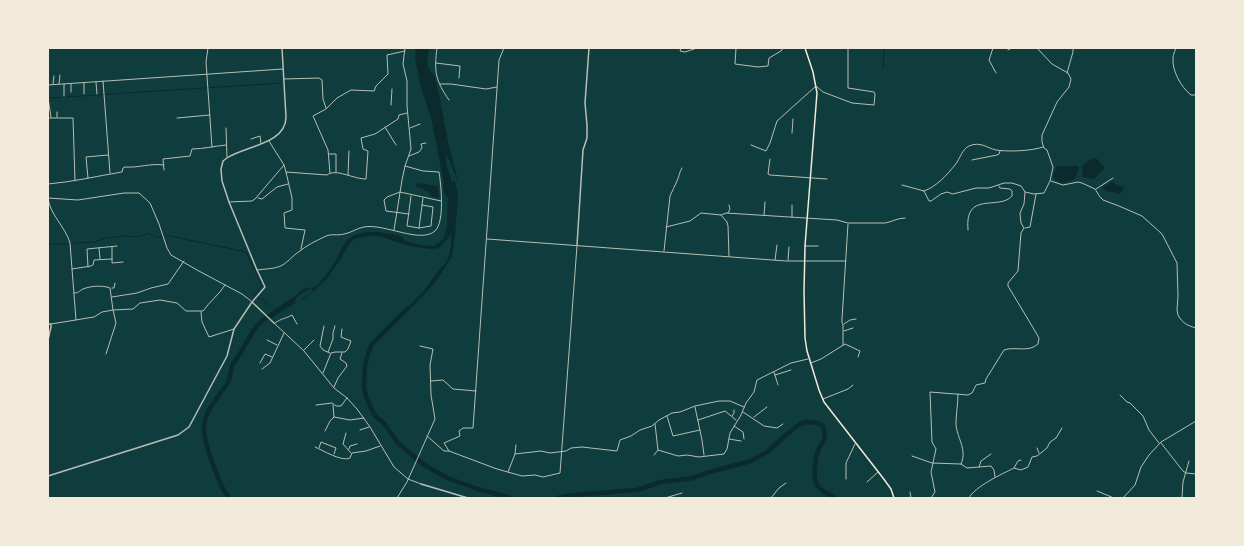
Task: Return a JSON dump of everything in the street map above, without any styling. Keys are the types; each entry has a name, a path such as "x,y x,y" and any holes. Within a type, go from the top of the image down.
{"main road":[{"path":"805,48 813,72 817,98 804,261 805,338 809,358 823,400 879,472 888,485 894,498"}],"street":[{"path":"208,48 206,62 212,147"},
{"path":"48,476 182,433 188,427 227,356 234,329 252,302 265,287 229,202 220,169 227,158 269,141 281,133 286,124 282,48"},
{"path":"394,230 405,166 411,149 407,81 403,64 405,48"},
{"path":"437,48 436,77 449,100"},
{"path":"449,452 444,443 460,436 459,431 463,428 474,428 499,60 504,48"},
{"path":"427,436 444,451 508,472 527,476 535,475 543,478 560,473 583,150 587,138 585,103 589,48"},
{"path":"680,48 680,51 685,52 697,48"},
{"path":"736,48 735,64 763,67 768,66 769,58 781,52 783,48"},
{"path":"752,145 766,151 777,121 816,86 823,92 852,103 874,105 874,92 848,88 848,48"},
{"path":"993,48 989,60 996,73"},
{"path":"1008,50 1012,48"},
{"path":"1025,192 1036,194 1044,193 1050,181 1053,167 1047,150 1042,142 1044,131 1057,102 1070,83 1071,76 1052,64 1037,48"},
{"path":"1067,73 1073,48"},
{"path":"1176,48 1173,58 1176,75 1182,88 1191,95 1196,94"},
{"path":"330,172 328,154 313,116 326,109 337,98 351,90 374,91 376,86 388,74 387,55 404,51"},
{"path":"436,63 460,66 459,78"},
{"path":"48,85 284,69"},
{"path":"59,84 60,75"},
{"path":"53,85 54,76"},
{"path":"284,80 319,78 322,80 323,99 326,109"},
{"path":"103,81 110,174"},
{"path":"96,82 97,94"},
{"path":"71,83 71,92"},
{"path":"84,83 84,94"},
{"path":"64,84 64,96"},
{"path":"440,84 486,89 498,87"},
{"path":"391,104 392,89"},
{"path":"48,98 51,118"},
{"path":"57,112 57,118"},
{"path":"286,172 327,175 330,172 336,172 358,179 366,179 368,151 363,149 361,138 375,134 385,126 398,119 399,115 408,113"},
{"path":"177,118 210,115"},
{"path":"48,118 73,118 75,181"},
{"path":"792,133 793,119"},
{"path":"410,129 420,124"},
{"path":"385,126 396,145"},
{"path":"226,128 227,158"},
{"path":"251,139 260,136 261,144"},
{"path":"269,141 284,165 292,198 292,211 284,213 285,228 305,230 301,250"},
{"path":"408,156 421,150 421,144 426,143"},
{"path":"164,170 164,159 190,156 192,149 226,144"},
{"path":"902,185 924,191 934,186 956,165 965,148 969,146 979,144 1000,150 1044,147"},
{"path":"972,160 997,156 1000,154 1000,150"},
{"path":"348,176 349,151"},
{"path":"328,154 336,154 336,172"},
{"path":"88,178 86,157 108,155"},
{"path":"770,159 768,174 770,175 826,179"},
{"path":"48,184 75,181 122,172 123,168 125,167 138,167 154,163 164,165"},
{"path":"229,202 252,201 284,165"},
{"path":"257,270 279,267 301,250 329,234 343,234 366,226 378,226 421,236 435,231 440,221 441,184 439,172 423,171 405,166"},
{"path":"664,252 670,196 682,168"},
{"path":"1096,190 1113,178"},
{"path":"1050,181 1063,185 1078,182 1096,190 1103,200 1142,216 1162,234 1177,263 1178,315 1189,327 1196,328"},
{"path":"924,191 929,201 931,201 947,192 953,194 976,188 989,188 1004,183 1012,183 1021,186 1025,192 1024,204 1020,213 1021,223 1024,228"},
{"path":"256,197 262,198 278,187 289,184"},
{"path":"968,230 969,214 973,208 984,203 1009,199 1012,196 1012,191 1010,189 1000,188 998,185"},
{"path":"409,214 386,211 384,200 387,197 400,192 441,201"},
{"path":"76,320 69,240 66,232 55,216 49,204 48,198 78,200 124,193 139,193 150,203 171,255 242,294 304,351 334,388 347,398 364,418 394,468 408,479 468,498"},
{"path":"1024,228 1030,227 1036,194"},
{"path":"411,195 407,226 420,228 431,226 433,207 422,205"},
{"path":"420,228 423,197"},
{"path":"764,216 765,202"},
{"path":"728,214 730,209 729,204"},
{"path":"792,205 792,218"},
{"path":"666,227 690,221 701,213 837,220 848,223 885,222 905,218"},
{"path":"721,215 727,222 728,226 729,256"},
{"path":"843,345 842,319 848,223"},
{"path":"931,498 935,492 932,480 932,463 936,449 932,442 930,392 968,395 972,393 976,385 985,383 1004,350 1028,349 1038,344 1039,338 1036,331 1008,286 1010,279 1018,271 1021,233 1024,228"},
{"path":"487,239 788,261 846,261"},
{"path":"775,260 777,245"},
{"path":"111,246 112,262 123,262"},
{"path":"88,267 87,249 117,246"},
{"path":"788,261 789,246"},
{"path":"805,246 818,246"},
{"path":"99,248 100,260"},
{"path":"71,269 88,267 93,265 94,260 112,259"},
{"path":"112,297 137,293 168,284 184,261"},
{"path":"73,293 78,293 84,289 102,286 114,288 115,283"},
{"path":"48,340 51,327 49,324 94,318 100,314 113,310 133,309 140,303 164,300 177,302 186,311 204,311 210,302 219,295 225,285"},
{"path":"106,354 116,326 110,288"},
{"path":"200,311 202,322 209,337 234,329"},
{"path":"274,323 282,318 292,315 297,324"},
{"path":"843,324 850,320 856,319"},
{"path":"324,326 320,346 323,350 331,353 347,351 351,341 341,337 342,329"},
{"path":"328,352 333,339 335,326"},
{"path":"843,331 853,328"},
{"path":"262,369 270,363 284,333"},
{"path":"267,340 278,345"},
{"path":"304,351 314,340"},
{"path":"811,363 821,359 843,345 848,345 860,351 858,357"},
{"path":"397,498 415,465 435,419 430,364 434,349 420,346"},
{"path":"334,388 338,378 347,366 346,363 340,360 342,352"},
{"path":"323,374 331,353"},
{"path":"260,363 265,354 272,357"},
{"path":"658,450 678,456 687,455 697,457 704,455 724,454 727,449 728,439 734,425 754,392 758,380 791,363 809,358"},
{"path":"775,375 791,370"},
{"path":"774,371 778,385"},
{"path":"431,381 443,380 453,389 476,391"},
{"path":"823,400 848,389 853,385"},
{"path":"958,394 956,422 964,456 961,464"},
{"path":"1120,394 1142,416 1149,430 1159,444"},
{"path":"316,405 333,404 336,406 341,406 347,398"},
{"path":"515,454 541,451 550,453 561,452 571,448 582,447 617,451 620,440 654,424 672,413 680,412 695,406 718,402 730,401 744,407"},
{"path":"326,431 330,421 334,417 333,404"},
{"path":"695,406 704,455"},
{"path":"753,418 767,407"},
{"path":"731,416 734,410"},
{"path":"698,420 723,411 737,421"},
{"path":"743,412 766,426 777,428 783,424"},
{"path":"667,416 673,436 700,430"},
{"path":"334,417 350,420 364,418"},
{"path":"1123,498 1135,485 1144,460 1159,444 1196,421"},
{"path":"654,424 658,450 654,455"},
{"path":"734,425 743,432 744,439"},
{"path":"360,430 370,427"},
{"path":"1014,468 1019,470 1028,467 1032,457 1040,454 1047,448 1062,428"},
{"path":"346,433 342,444 352,453"},
{"path":"728,439 741,441"},
{"path":"319,449 321,442 336,448 333,455"},
{"path":"1161,442 1186,473 1196,474"},
{"path":"846,479 846,463 856,443"},
{"path":"349,449 350,446 357,444"},
{"path":"508,472 515,454 516,445"},
{"path":"352,453 366,451 381,446"},
{"path":"315,447 347,460 350,458 352,453"},
{"path":"1037,448 1040,454"},
{"path":"979,467 981,460 991,454"},
{"path":"912,456 932,463 961,464 967,468 991,466 995,477"},
{"path":"969,498 976,490 995,477 1014,468 1018,461 1021,460"},
{"path":"1182,498 1182,491 1189,461"},
{"path":"867,482 879,472"},
{"path":"771,498 779,488 786,483"},
{"path":"1097,491 1114,498"},
{"path":"910,492 911,498"},
{"path":"665,498 682,493"}],"water":[{"path":"416,48 429,48 427,64 431,73 434,75 438,89 448,142 458,181 447,155 446,162 449,174 452,184 453,181 455,181 458,195 452,256 435,283 406,313 403,313 424,291 446,262 451,249 451,235 439,248 431,249 399,243 379,236 356,238 350,243 328,277 312,293 301,300 313,291 311,289 299,295 294,302 296,303 271,319 267,315 300,291 306,288 316,287 329,271 345,243 350,238 364,233 381,232 403,237 405,241 420,245 434,246 443,239 447,227 448,198 444,193 443,179 432,122 420,84 415,58"},
{"path":"1096,158 1105,168 1094,179 1082,177 1083,165 1091,159"},
{"path":"1057,166 1078,166 1077,176 1073,180 1060,183 1053,177"},
{"path":"1112,181 1115,184 1125,187 1120,194 1107,191 1103,188"},
{"path":"417,183 438,186 439,198 430,196 431,193 416,187"}],"waterway":[{"path":"883,68 884,48"},
{"path":"48,96 50,98 281,83"},
{"path":"72,243 95,242 106,238 124,236 139,237 149,233 155,237 162,237"},
{"path":"165,235 246,252 262,286 254,296"},
{"path":"48,244 68,244"},
{"path":"258,298 266,301 267,306"},
{"path":"407,309 372,344 368,354 365,366 364,387 366,397 375,416 384,423 398,443 423,464 447,478 478,489 511,498"},
{"path":"229,498 221,484 209,453 204,434 205,420 210,409 228,382 232,366 250,336 261,322 272,315"},
{"path":"557,498 574,495 637,490 661,482 693,478 751,461 767,452 793,429 802,423 808,422 822,425 825,433 816,458 815,473 817,485 820,489 835,498"},
{"path":"826,498 827,493"}]}
